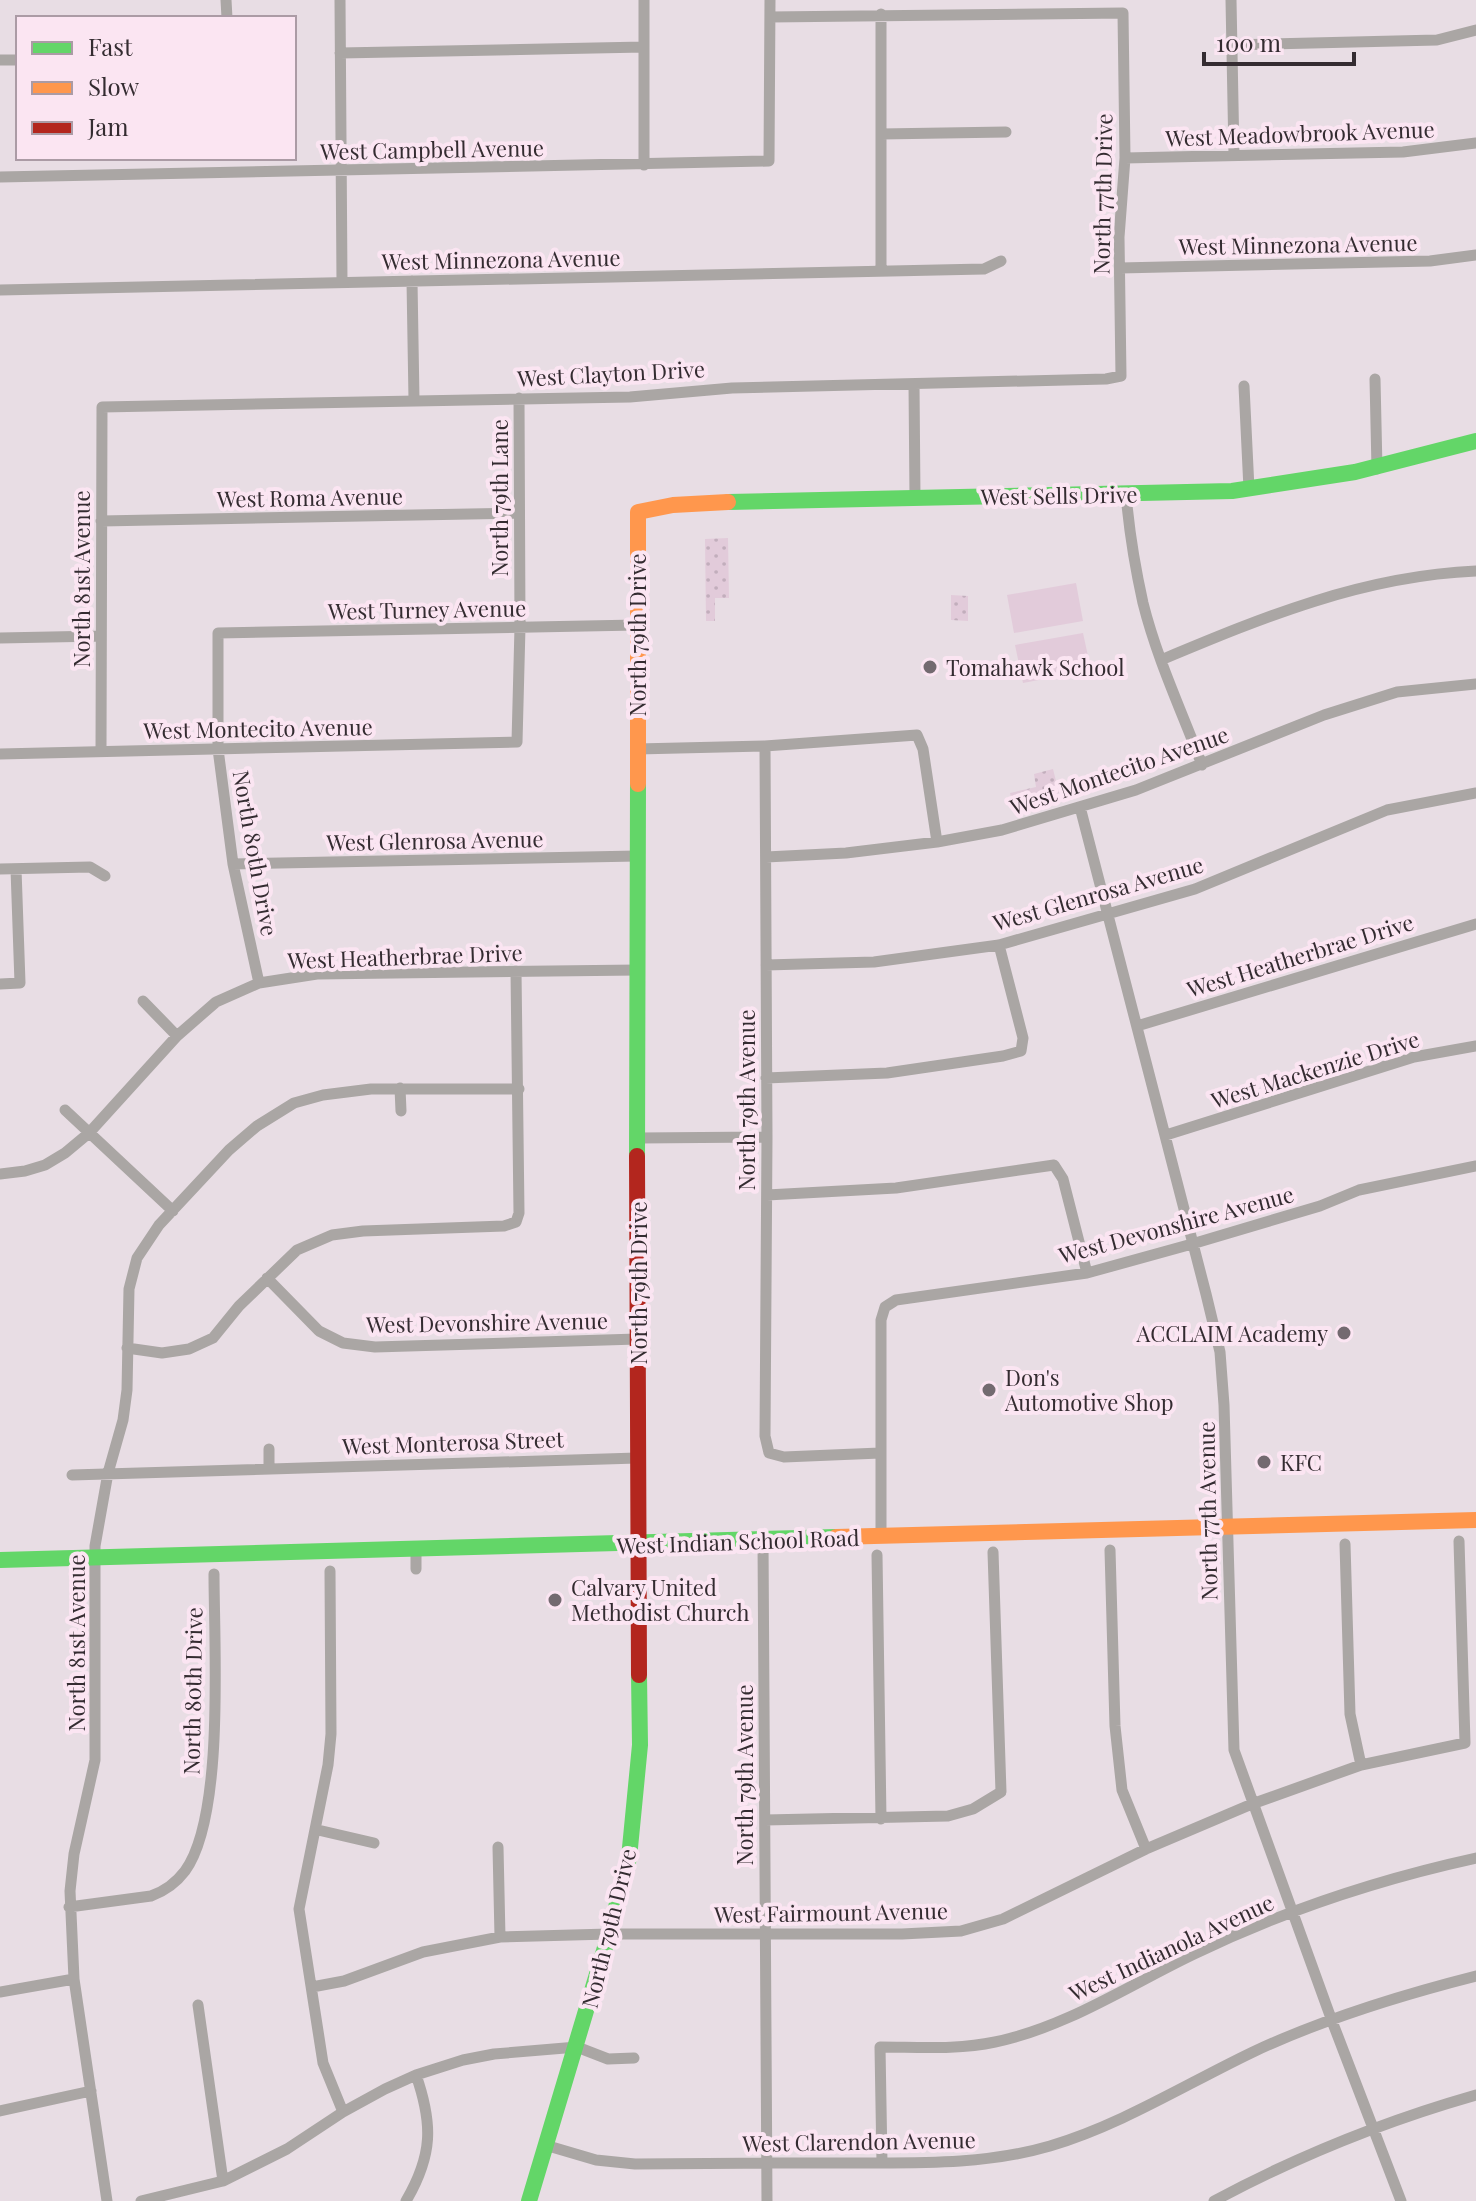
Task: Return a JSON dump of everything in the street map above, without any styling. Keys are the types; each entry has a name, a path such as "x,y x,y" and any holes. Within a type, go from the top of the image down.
{"street":[{"path":"340,0 342,282"},
{"path":"644,0 644,165"},
{"path":"770,0 770,17 881,14 881,271"},
{"path":"1231,0 1234,155"},
{"name":"North 77th Drive","path":"881,14 1123,13 1125,158 1119,237 1121,376"},
{"name":"West Campbell Avenue","path":"0,177 769,161 770,17"},
{"path":"1233,45 1437,40 1476,30"},
{"path":"340,53 644,47"},
{"path":"881,134 1006,132"},
{"name":"West Meadowbrook Avenue","path":"1125,158 1403,152 1476,143"},
{"name":"West Minnezona Avenue","path":"1120,268 1430,261 1476,255"},
{"name":"West Minnezona Avenue","path":"0,290 984,269 1001,261"},
{"path":"412,281 414,400"},
{"name":"West Clayton Drive","path":"102,407 630,397 732,388 1106,379 1121,376"},
{"path":"1375,379 1377,469"},
{"path":"914,384 915,498"},
{"path":"1244,386 1249,489"},
{"name":"North 79th Lane","path":"517,742 519,398"},
{"name":"North 81st Avenue","path":"101,751 102,407"},
{"name":"West Sells Drive","path":"638,512 673,505 1249,489 1377,469 1476,441"},
{"path":"1126,494 1143,603 1161,660 1202,765"},
{"name":"North 79th Drive","path":"529,2201 577,2047 629,1858 638,1783 638,512"},
{"name":"West Roma Avenue","path":"101,521 519,513"},
{"path":"1161,660 1329,595 1446,572 1476,571"},
{"name":"West Turney Avenue","path":"218,633 637,625"},
{"name":"North 80th Drive","path":"218,633 218,749 233,864 259,983"},
{"path":"0,638 101,636"},
{"name":"West Montecito Avenue","path":"766,857 846,853 1002,830 1202,765 1324,715 1397,692 1476,684"},
{"path":"637,749 765,746 917,735 923,749 937,842"},
{"name":"West Montecito Avenue","path":"0,754 517,742"},
{"name":"North 79th Avenue","path":"765,746 765,1436 769,1453 784,1457 880,1453"},
{"name":"West Glenrosa Avenue","path":"766,965 874,962 999,945 1195,889 1387,810 1476,793"},
{"name":"North 77th Avenue","path":"1080,807 1166,1135 1221,1365 1234,1750 1401,2201"},
{"name":"West Glenrosa Avenue","path":"233,864 637,856"},
{"path":"0,869 90,867 105,876"},
{"path":"0,984 20,983 16,869"},
{"name":"West Heatherbrae Drive","path":"1137,1026 1476,924"},
{"path":"766,1078 887,1073 1021,1051 1023,1038 999,945"},
{"name":"West Heatherbrae Drive","path":"0,1174 45,1165 65,1153 89,1133 177,1036 216,1002 259,983 317,974 638,970"},
{"path":"127,1348 162,1353 189,1349 213,1338 297,1250 332,1235 504,1226 516,1222 519,1213 519,1089 516,971"},
{"path":"143,1001 177,1036"},
{"name":"West Mackenzie Drive","path":"1166,1135 1414,1057 1476,1046"},
{"path":"400,1088 401,1111"},
{"name":"North 81st Avenue","path":"107,2201 74,1979 69,1907 74,1854 92,1778 97,1739 95,1558 108,1473 123,1420 129,1289 137,1258 159,1225 229,1150 257,1126 294,1103 323,1095 400,1088 519,1089"},
{"path":"65,1110 173,1211"},
{"path":"639,1138 767,1137"},
{"path":"767,1195 896,1188 1054,1165 1063,1179 1087,1273"},
{"name":"West Devonshire Avenue","path":"880,1453 881,1320 885,1307 896,1300 1087,1273 1320,1206 1359,1190 1476,1166"},
{"name":"West Devonshire Avenue","path":"267,1278 319,1331 343,1343 375,1347 637,1339"},
{"path":"269,1449 269,1467"},
{"path":"880,1453 881,1536"},
{"name":"West Monterosa Street","path":"72,1475 637,1458"},
{"name":"West Indian School Road","path":"0,1560 1476,1520"},
{"name":"North 79th Avenue","path":"763,1540 767,2201"},
{"name":"West Fairmount Avenue","path":"312,1987 344,1981 433,1949 500,1937 961,1931 1003,1919 1146,1849 1252,1804 1361,1765 1465,1743 1459,1541"},
{"path":"1345,1544 1350,1714 1361,1765"},
{"path":"416,1548 416,1569"},
{"path":"1110,1550 1115,1726 1122,1790 1146,1849"},
{"path":"765,1820 948,1816 973,1809 1001,1792 993,1552"},
{"path":"877,1555 881,1819"},
{"path":"330,1571 331,1734 326,1789 299,1909 323,2063 343,2112"},
{"name":"North 80th Drive","path":"69,1907 163,1892 175,1883 192,1859 207,1804 213,1755 214,1574"},
{"path":"318,1830 374,1843"},
{"path":"498,1847 500,1937"},
{"name":"West Indianola Avenue","path":"882,2163 880,2047 971,2046 1038,2030 1197,1952 1293,1913 1375,1885 1476,1858"},
{"name":"West Clarendon Avenue","path":"545,2145 614,2163 767,2164 960,2162 1048,2147 1125,2117 1257,2051 1332,2021 1400,1997 1476,1976"},
{"path":"0,1992 74,1979"},
{"path":"198,2005 223,2181"},
{"path":"141,2201 223,2181 287,2149 343,2112 416,2075 463,2060 494,2054 577,2047 608,2059 634,2058"},
{"path":"406,2201 422,2169 429,2136 428,2114 416,2075"},
{"path":"0,2111 91,2091"},
{"path":"1214,2201 1274,2169 1373,2128 1476,2095"}],"shaded area":[{"path":"728,538 729,598 715,598 715,621 706,621 705,539"},
{"path":"1076,583 1083,621 1014,633 1007,595"},
{"path":"951,595 968,596 968,621 951,620"},
{"path":"1083,633 1091,670 1023,683 1015,645"},
{"path":"1053,769 1059,793 1054,798 1014,808 1010,793 1036,787 1034,774"}],"traffic: fast":[{"path":"728,502 1232,491 1355,472 1476,441"},
{"path":"637,1156 638,784"},
{"path":"0,1560 836,1537"},
{"path":"529,2201 629,1858 640,1745 639,1675"}],"traffic: slow":[{"path":"638,784 638,512 673,505 728,502"},
{"path":"836,1537 1476,1520"}],"traffic: jam":[{"path":"637,1156 639,1675"}],"place":[{"name":"Tomahawk School","path":"930,667"},
{"name":"ACCLAIM Academy","path":"1344,1333"},
{"name":"Don's Automotive Shop","path":"989,1390"},
{"name":"KFC","path":"1264,1462"},
{"name":"Calvary United Methodist Church","path":"555,1600"}]}
